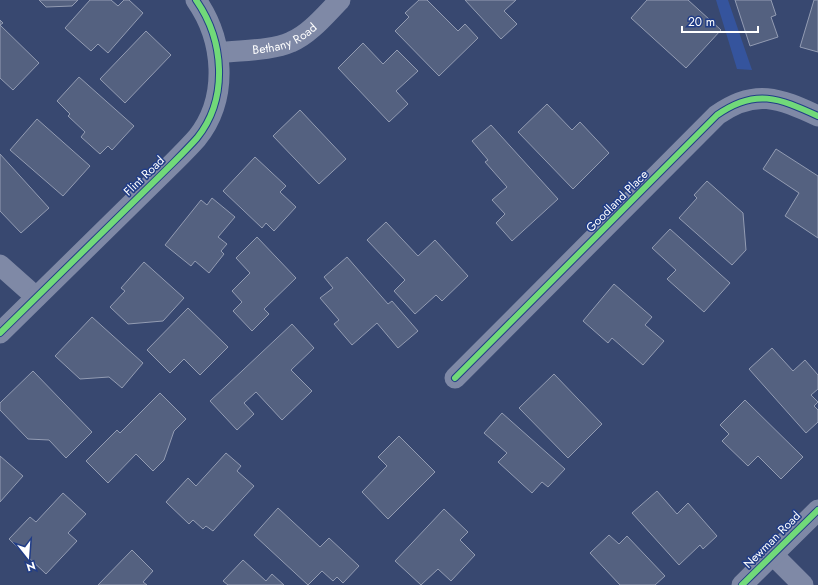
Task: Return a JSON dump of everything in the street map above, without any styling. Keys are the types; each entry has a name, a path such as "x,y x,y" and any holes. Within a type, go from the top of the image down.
{"street":[{"name":"Flint Road","path":"0,333 198,137 214,106 218,84 218,53 213,31 196,0"},
{"name":"Bethany Road","path":"218,53 271,47 291,42 308,30 340,0"},
{"name":"Goodland Place","path":"455,378 717,115 735,104 760,97 785,102 818,116"},
{"path":"0,265 36,297"},
{"name":"Newman Road","path":"742,585 818,510"},
{"path":"773,554 803,585"}],"shaded area":[{"path":"716,0 728,0 752,70 737,69"}],"building":[{"path":"39,0 78,0 72,6 46,7"},
{"path":"90,0 111,0 118,6 124,0 129,0 143,13 108,53 98,44 91,51 65,28"},
{"path":"419,0 427,0 458,31 465,24 478,38 439,76 395,31 409,17 405,13"},
{"path":"465,0 516,0 504,11 517,24 501,39"},
{"path":"647,0 688,0 721,30 686,68 631,18"},
{"path":"735,0 771,0 776,15 771,17 778,37 750,46"},
{"path":"814,0 818,0 818,52 800,47"},
{"path":"0,25 39,63 13,90 0,78"},
{"path":"146,31 171,55 125,103 100,79"},
{"path":"363,43 383,64 397,50 418,71 396,91 408,104 389,122 338,68"},
{"path":"79,77 134,126 112,150 108,146 100,154 81,137 85,132 68,116 70,114 57,101"},
{"path":"547,104 572,130 580,122 609,153 573,189 518,132"},
{"path":"300,110 346,159 319,184 273,136"},
{"path":"37,119 90,166 63,196 10,150"},
{"path":"491,125 558,199 512,241 496,223 505,214 492,200 507,187 485,162 488,160 472,141"},
{"path":"776,149 818,176 818,238 785,216 799,193 763,169"},
{"path":"0,154 49,208 21,233 0,211"},
{"path":"255,157 286,186 280,192 296,207 274,231 266,223 262,228 223,191"},
{"path":"707,181 743,213 746,250 732,265 679,218 697,198 694,195"},
{"path":"212,198 235,217 218,237 227,244 221,251 224,254 209,273 195,261 191,266 165,245 201,200 207,205"},
{"path":"386,222 418,256 435,240 468,276 442,301 436,295 415,314 394,291 405,280 367,240"},
{"path":"670,229 730,283 704,312 667,279 676,270 652,248"},
{"path":"257,237 296,278 264,309 269,314 252,331 233,311 242,302 232,291 250,273 236,258"},
{"path":"347,257 388,304 392,301 418,331 398,348 377,323 352,345 334,324 339,320 320,298 333,288 324,277"},
{"path":"144,262 184,298 163,321 128,324 110,307 125,291 121,288"},
{"path":"614,284 652,317 645,325 664,341 643,365 612,338 608,343 583,321"},
{"path":"188,308 228,347 200,375 184,359 170,373 147,350"},
{"path":"92,317 143,363 122,388 109,377 80,379 55,356"},
{"path":"292,324 314,348 291,370 312,391 282,420 256,392 244,403 254,414 237,430 210,401"},
{"path":"772,348 793,371 805,360 818,375 818,389 811,395 818,402 814,406 818,410 818,422 806,433 749,369"},
{"path":"33,371 92,432 66,458 49,440 28,439 0,410 0,403"},
{"path":"554,374 602,424 568,458 519,408"},
{"path":"160,393 186,419 174,431 164,460 153,471 136,454 108,483 86,461 117,430 120,433"},
{"path":"745,400 803,457 781,479 758,456 748,466 722,441 729,434 720,425"},
{"path":"502,413 565,469 548,487 542,482 532,493 498,462 507,453 484,433"},
{"path":"399,436 435,472 388,519 362,492 387,466 378,457"},
{"path":"226,453 241,466 237,471 254,486 213,531 206,526 203,529 193,520 189,524 166,502 188,478 196,486"},
{"path":"0,456 23,476 0,502"},
{"path":"657,491 677,514 688,503 717,536 703,549 700,545 679,565 632,513"},
{"path":"63,493 86,514 68,533 77,541 46,574 9,539 30,517 36,522"},
{"path":"278,508 320,547 329,538 359,566 343,583 337,577 333,581 322,571 308,585 254,535"},
{"path":"444,509 468,532 460,540 475,555 451,581 438,569 421,585 395,561"},
{"path":"609,535 619,544 627,536 665,576 655,585 620,585 590,553"},
{"path":"132,550 153,571 143,582 147,585 98,585"},
{"path":"243,560 266,581 272,574 284,585 228,585 223,581"}],"cycle path":[{"path":"0,333 183,153 197,138 207,122 214,105 218,87 219,69 217,51 212,33 196,0"},
{"path":"455,378 717,115 743,101 767,99 791,104 818,116"},
{"path":"742,585 818,510"}]}
